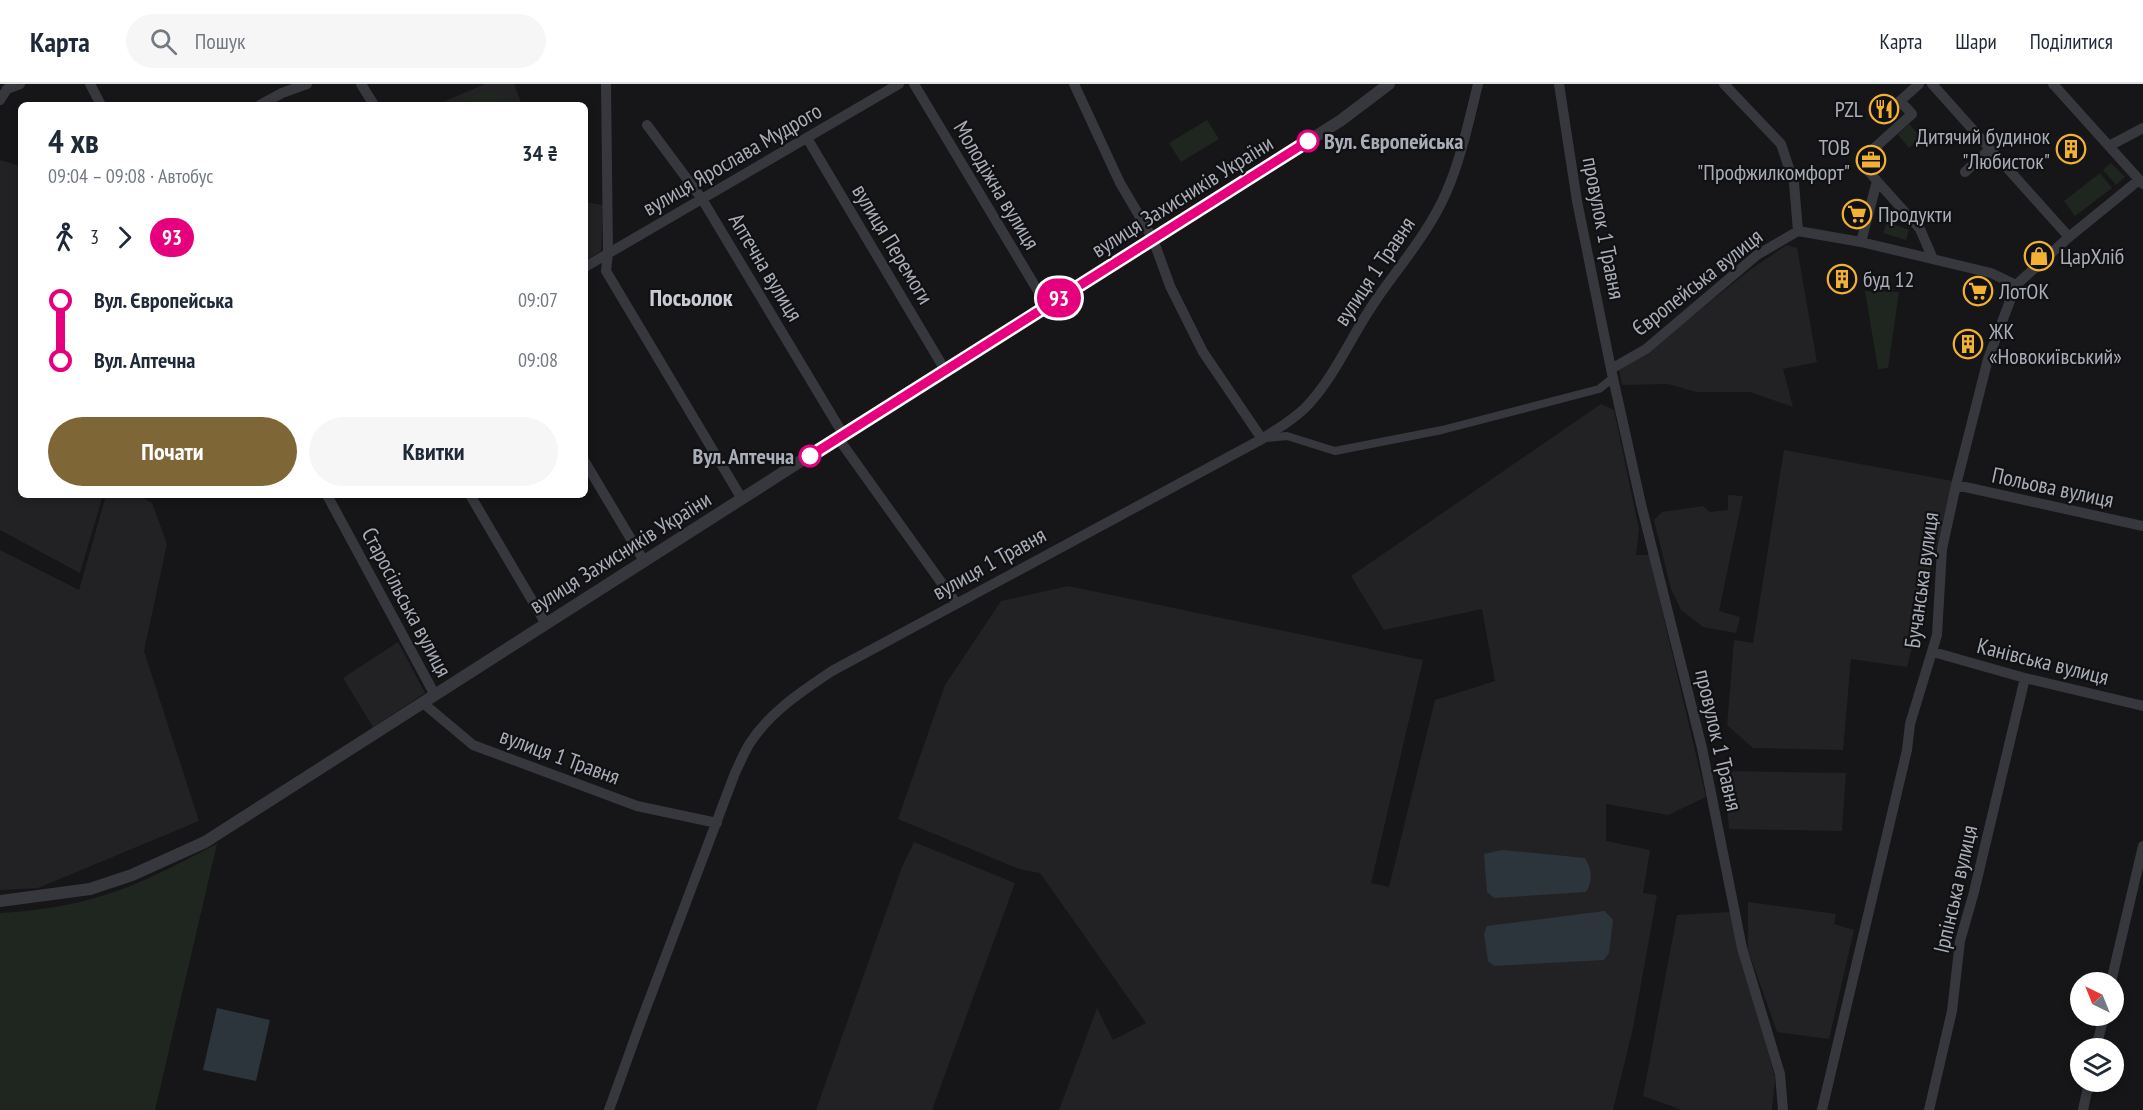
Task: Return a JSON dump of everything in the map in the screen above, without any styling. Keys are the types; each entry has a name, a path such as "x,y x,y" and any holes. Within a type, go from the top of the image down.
{"street":[{"path":"0,100 7,87 20,84"},
{"path":"90,84 99,102"},
{"path":"266,102 307,84"},
{"path":"361,84 372,102"},
{"path":"606,84 608,253 606,271 742,499"},
{"name":"вулиця Ярослава Мудрого","path":"588,265 899,84"},
{"name":"Молодіжна вулиця","path":"914,84 1047,306"},
{"path":"1074,84 1120,183 1153,239 1170,286 1203,352 1262,439 1287,436 1335,451 1442,430 1599,389 1612,374"},
{"name":"вулиця Захисників України","path":"435,695 1340,121 1389,84"},
{"name":"вулиця 1 Травня","path":"423,703 473,745 637,806 717,824 735,773 751,742 776,712 801,691 832,671 1262,439 1292,420 1318,392 1374,303 1426,230 1446,193 1456,165 1478,84"},
{"name":"провулок 1 Травня","path":"1559,84 1577,201 1612,374 1641,504 1702,748 1742,948 1780,1074 1783,1110"},
{"path":"1724,84 1781,144 1794,183 1798,231"},
{"path":"1919,84 1900,101 1912,114 1860,161 1920,229 1933,259"},
{"path":"1932,84 2069,237"},
{"path":"2053,84 2141,182"},
{"name":"Аптечна вулиця","path":"646,125 702,199 841,436 956,603"},
{"path":"2109,146 2143,128"},
{"name":"вулиця Перемоги","path":"807,138 945,370"},
{"path":"1965,172 1990,149"},
{"path":"1861,242 1878,181"},
{"name":"Бучанська вулиця","path":"1822,1110 1907,750 1910,724 1937,635 1942,549 1988,359 2016,285 2069,237 2141,182"},
{"name":"Європейська вулиця","path":"1612,374 1646,349 1757,255 1798,231 1861,242 1991,273 2016,285"},
{"path":"588,467 644,561"},
{"name":"Польова вулиця","path":"1956,485 2143,526"},
{"name":"Старосільська вулиця","path":"329,498 435,695"},
{"path":"472,498 546,624"},
{"name":"Канівська вулиця","path":"1933,652 2025,678 2143,706"},
{"name":"Ірпінська вулиця","path":"1929,1110 1952,1011 1960,941 1974,892 2025,678"},
{"path":"0,901 90,889 132,875 205,842 435,695"},
{"path":"609,1110 717,824"},
{"path":"2113,972 2143,846"},
{"path":"2083,1110 2087,1092"}],"shaded area":[{"path":"485,84 514,84 521,102 443,102"},
{"path":"483,91 500,94 508,102 457,102"},
{"path":"1207,120 1219,139 1181,162 1169,143"},
{"path":"1909,124 1921,137 1909,148 1898,135"},
{"path":"0,160 18,165 18,498 102,498 80,573 0,530"},
{"path":"2111,163 2125,177 2116,185 2103,170"},
{"path":"2100,173 2112,188 2075,216 2064,201"},
{"path":"588,202 603,205 601,251 588,259"},
{"path":"1887,222 1909,230 1906,240 1883,233"},
{"path":"1787,245 1797,248 1817,362 1783,369 1793,407 1750,392 1696,392 1668,384 1622,385 1619,370 1648,352 1751,269"},
{"path":"1865,291 1899,292 1888,368 1878,369"},
{"path":"1601,404 1614,410 1639,529 1636,555 1649,555 1706,797 1668,815 1606,804 1606,841 1650,850 1643,893 1657,895 1633,1028 1613,1110 1059,1110 1097,1008 1113,1040 1146,1023 1040,873 1019,869 898,819 945,685 1001,601 1068,586 1423,660 1371,883 1389,887 1435,700 1495,681 1482,609 1384,630 1351,576"},
{"path":"1784,450 1953,481 1907,667 1851,659 1843,750 1753,748 1727,725 1734,640 1753,643"},
{"path":"1728,495 1743,496 1719,611 1740,617 1736,633 1703,627 1681,610 1671,589 1654,520 1662,512 1703,506 1710,512 1728,510"},
{"path":"105,498 143,498 152,503 167,544 144,651 199,821 38,888 0,890 0,550 79,590"},
{"path":"398,642 425,693 373,727 343,678"},
{"path":"1724,771 1846,773 1842,831 1729,829"},
{"path":"914,842 1015,883 932,1110 816,1110 902,867"},
{"path":"217,844 155,1110 0,1110 0,913 30,911 103,896 142,881"},
{"path":"1502,850 1585,858 1591,875 1590,884 1586,892 1494,898 1487,892 1484,854"},
{"path":"1748,902 1836,914 1834,924 1854,930 1829,1039 1777,1032 1748,950"},
{"path":"1605,911 1613,920 1609,953 1604,960 1494,966 1488,961 1484,934 1487,926"},
{"path":"1730,912 1775,1078 1772,1110 1682,1110 1643,1096 1677,915"},
{"path":"217,1008 270,1020 256,1081 203,1070"}],"bus line":[{"name":"93","path":"810,456 1308,141"}],"place":[{"name":"PZL","path":"1884,109"},
{"name":"Вул. Європейська","path":"1308,141"},
{"name":"Дитячий будинок \"Любисток\"","path":"2071,149"},
{"name":"ТОВ \"Профжилкомфорт\"","path":"1871,160"},
{"name":"Продукти","path":"1857,214"},
{"name":"ЦарХліб","path":"2039,256"},
{"name":"буд 12","path":"1842,279"},
{"name":"ЛотОК","path":"1978,291"},
{"name":"ЖК «Новокиївський»","path":"1968,344"},
{"name":"Вул. Аптечна","path":"810,456"}],"district":[{"name":"Посьолок","path":"691,297"}]}
